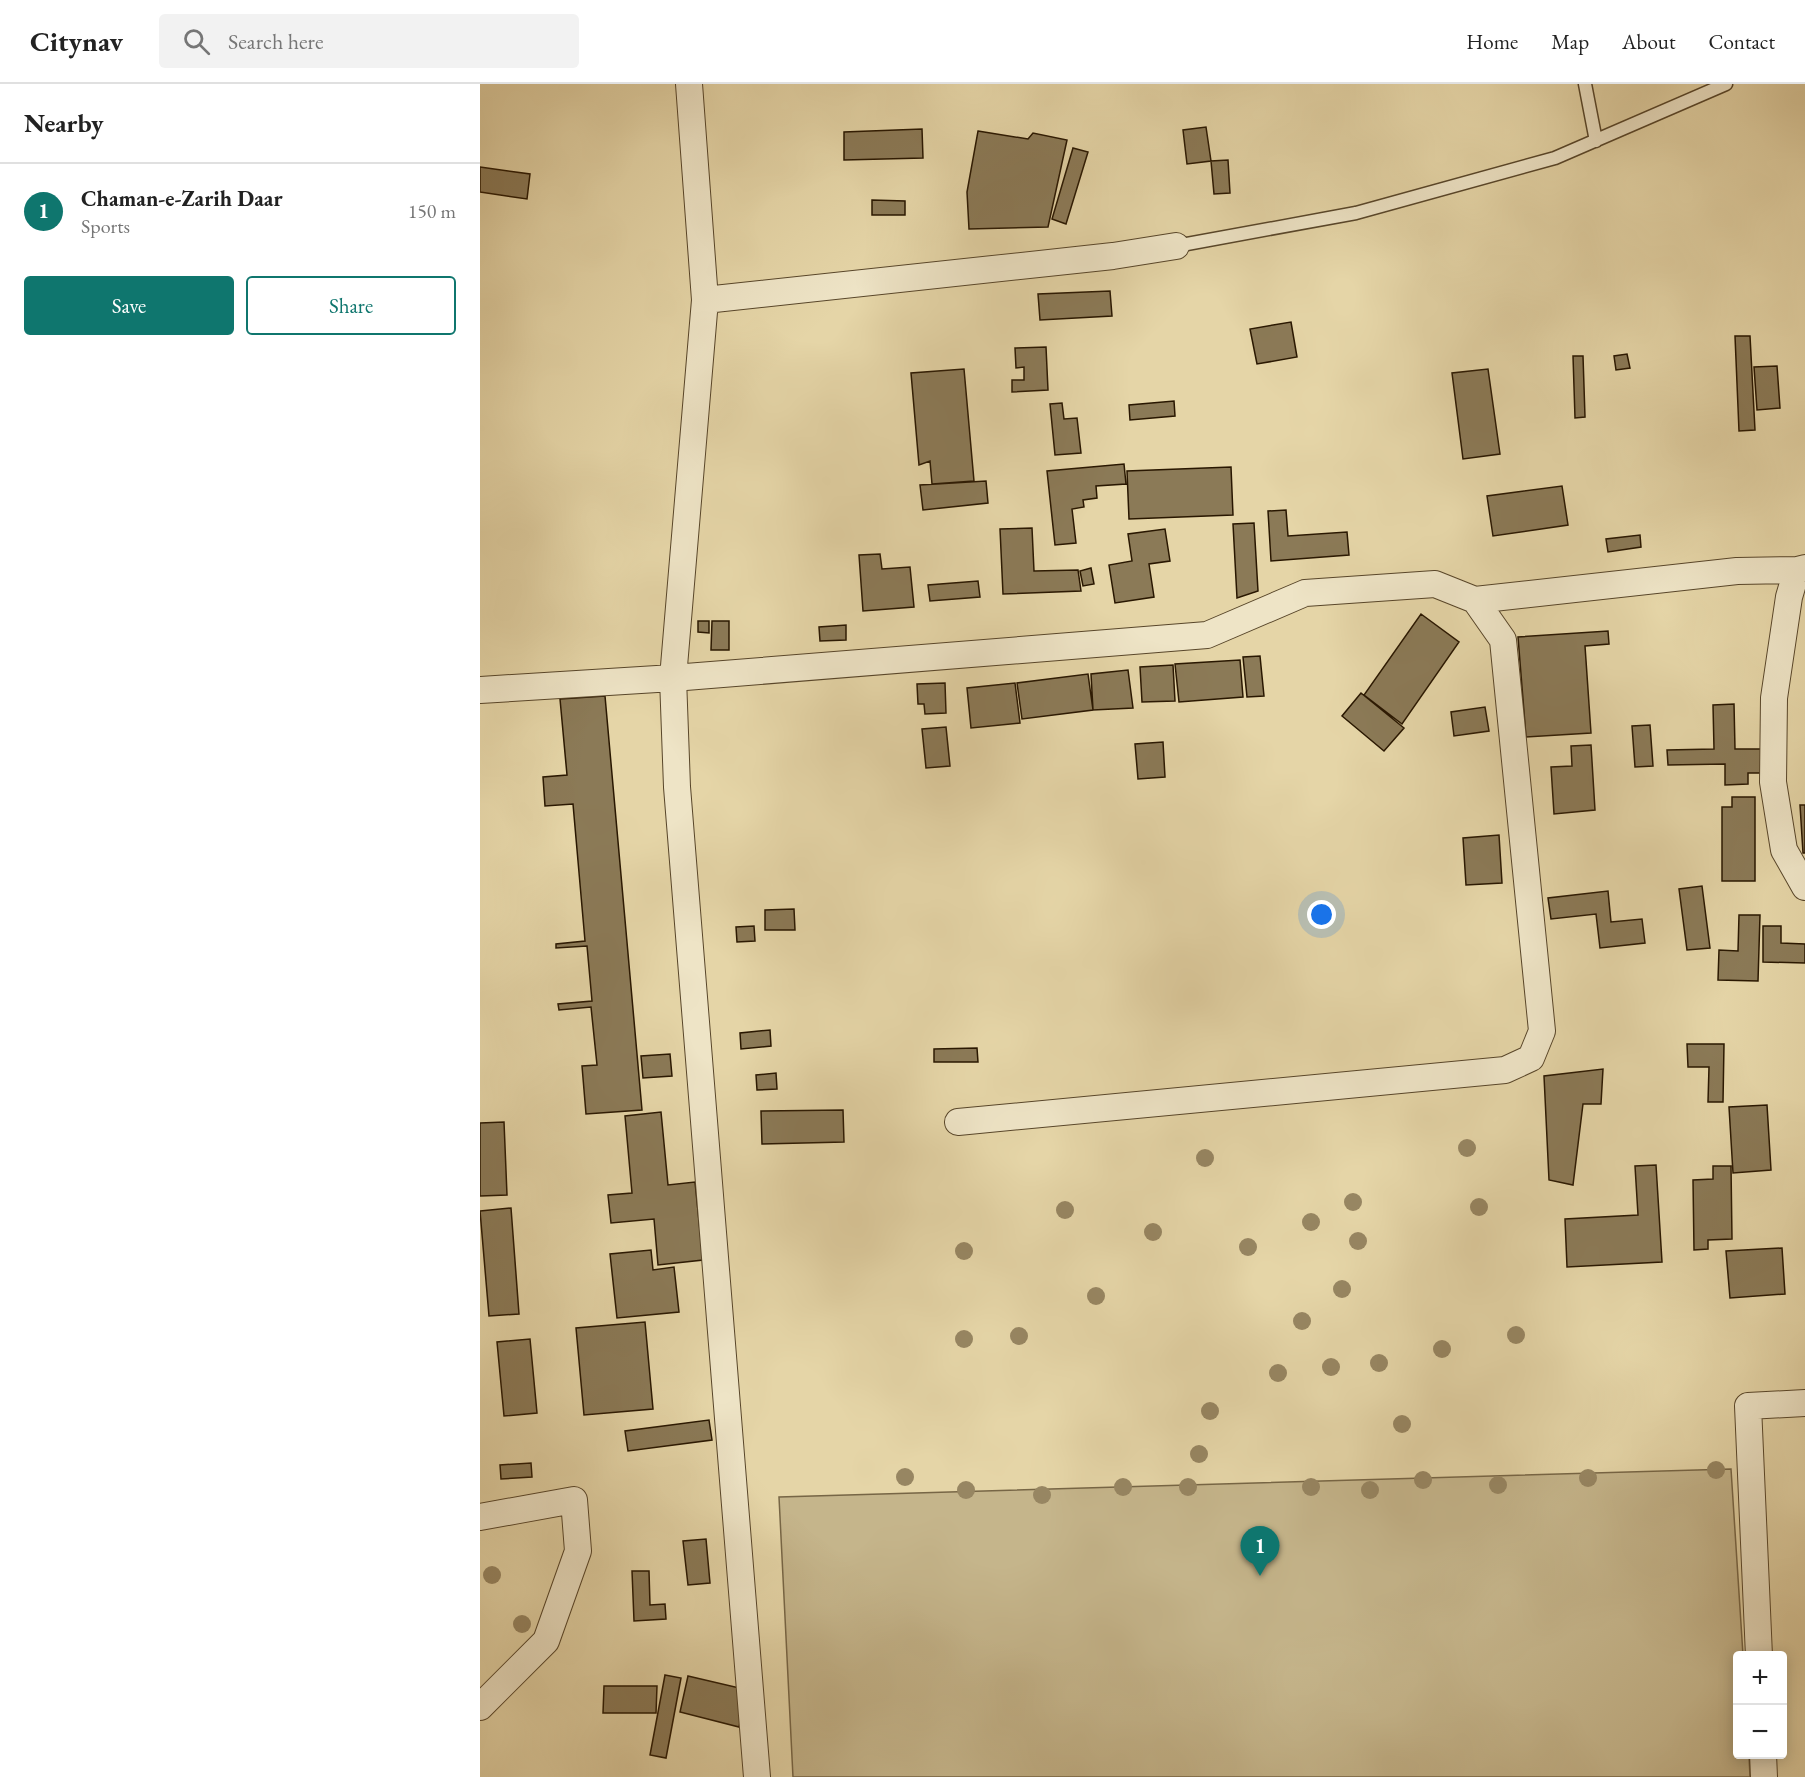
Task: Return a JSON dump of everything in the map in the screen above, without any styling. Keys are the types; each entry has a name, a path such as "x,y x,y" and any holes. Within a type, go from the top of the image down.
{"street":[{"path":"689,84 705,300 673,678 677,787 757,1777"},
{"path":"705,300 1113,256 1176,246"},
{"path":"480,690 673,678 1207,635 1305,592 1435,584 1475,600 1737,571 1801,568 1790,597 1774,698 1773,782 1784,850 1805,887"},
{"path":"958,1122 1505,1070 1531,1058 1542,1030 1503,640 1475,600"},
{"path":"1759,1651 1748,1406 1805,1403"},
{"path":"480,1517 574,1500 578,1551 546,1641 480,1707"},
{"path":"1763,1759 1764,1777"}],"lane":[{"path":"1585,84 1596,141"},
{"path":"1176,246 1356,213 1555,158 1726,84"}],"shaded area":[{"path":"1731,1469 1743,1651 1733,1651 1733,1759 1749,1759 1750,1777 793,1777 779,1497"}],"building":[{"path":"1206,127 1211,161 1187,164 1183,130"},
{"path":"922,129 923,158 844,160 844,132"},
{"path":"978,131 1028,139 1033,133 1067,140 1048,227 969,229 967,192"},
{"path":"1073,148 1088,152 1066,224 1052,219"},
{"path":"1228,160 1230,193 1214,194 1211,161"},
{"path":"480,167 530,174 527,199 480,192"},
{"path":"872,200 905,201 905,215 872,215"},
{"path":"1110,291 1112,316 1040,320 1038,294"},
{"path":"1291,322 1297,357 1257,364 1250,329"},
{"path":"1735,336 1750,336 1755,430 1739,431"},
{"path":"1046,347 1048,390 1012,392 1012,380 1024,380 1024,367 1016,368 1015,348"},
{"path":"1627,354 1630,368 1616,370 1614,356"},
{"path":"1573,356 1583,356 1585,417 1575,418"},
{"path":"1777,366 1780,408 1757,410 1754,367"},
{"path":"964,369 974,481 932,484 930,461 919,465 911,373"},
{"path":"1488,369 1500,454 1463,459 1452,373"},
{"path":"1174,401 1175,416 1130,420 1129,405"},
{"path":"1062,403 1064,419 1077,418 1081,453 1055,455 1050,404"},
{"path":"1124,464 1126,484 1096,486 1097,498 1083,500 1084,507 1072,509 1076,543 1055,545 1047,471"},
{"path":"1231,467 1233,515 1129,519 1127,471"},
{"path":"986,481 988,503 923,510 920,485"},
{"path":"1562,486 1568,525 1493,536 1487,496"},
{"path":"1286,510 1288,536 1347,532 1349,555 1271,561 1268,511"},
{"path":"1254,523 1258,591 1237,598 1233,524"},
{"path":"1032,528 1034,571 1078,570 1081,591 1003,594 1000,529"},
{"path":"1165,529 1170,561 1149,564 1154,597 1115,603 1109,565 1132,561 1128,534"},
{"path":"1640,535 1641,547 1608,552 1606,539"},
{"path":"880,554 882,569 910,567 914,607 863,611 859,555"},
{"path":"1091,568 1094,584 1083,586 1080,571"},
{"path":"978,581 980,597 930,601 928,585"},
{"path":"1421,614 1459,642 1402,724 1364,695"},
{"path":"698,621 709,621 709,633 698,632"},
{"path":"712,621 729,621 729,650 711,650"},
{"path":"846,625 846,640 820,641 819,627"},
{"path":"1608,631 1609,644 1585,646 1591,733 1526,737 1518,637"},
{"path":"1260,656 1264,696 1247,697 1243,657"},
{"path":"1240,660 1243,697 1179,702 1175,664"},
{"path":"1173,665 1175,701 1142,702 1140,667"},
{"path":"1128,670 1133,708 1093,710 1091,674"},
{"path":"1088,674 1093,710 1022,719 1017,683"},
{"path":"945,683 946,713 925,714 924,704 918,704 917,684"},
{"path":"1015,683 1020,723 971,728 967,688"},
{"path":"1361,693 1404,728 1384,751 1342,716"},
{"path":"605,696 642,1110 586,1114 582,1066 597,1065 591,1007 559,1010 558,1004 592,1001 587,946 556,948 556,944 585,941 573,804 545,806 543,777 567,775 560,699"},
{"path":"1734,704 1735,749 1761,749 1761,773 1748,773 1748,784 1725,785 1725,764 1668,765 1667,750 1714,749 1713,705"},
{"path":"1485,707 1489,731 1454,736 1451,712"},
{"path":"1650,725 1653,766 1635,767 1632,726"},
{"path":"946,727 950,766 926,768 922,729"},
{"path":"1163,742 1165,777 1138,779 1135,744"},
{"path":"1591,745 1595,810 1554,814 1551,767 1572,766 1571,746"},
{"path":"1732,797 1755,797 1755,881 1722,881 1722,807 1732,807"},
{"path":"1800,805 1805,805 1805,853 1803,853"},
{"path":"1499,835 1502,883 1466,885 1463,838"},
{"path":"1702,886 1710,948 1687,950 1679,889"},
{"path":"1608,891 1611,922 1642,919 1645,943 1600,948 1596,914 1551,919 1548,898"},
{"path":"794,909 795,930 765,930 765,910"},
{"path":"1739,915 1760,915 1758,981 1718,980 1719,950 1738,951"},
{"path":"754,926 755,941 737,942 736,927"},
{"path":"1763,926 1781,926 1781,943 1805,944 1805,963 1763,962"},
{"path":"770,1030 771,1046 741,1049 740,1033"},
{"path":"1687,1044 1724,1044 1723,1102 1708,1102 1709,1067 1688,1067"},
{"path":"977,1048 978,1062 934,1062 934,1049"},
{"path":"670,1054 672,1076 643,1078 641,1056"},
{"path":"1603,1069 1601,1104 1583,1104 1573,1185 1549,1180 1544,1076"},
{"path":"776,1073 777,1089 757,1090 756,1075"},
{"path":"1767,1105 1771,1170 1733,1173 1729,1107"},
{"path":"843,1110 844,1142 762,1144 761,1111"},
{"path":"661,1112 668,1185 695,1182 703,1260 658,1265 654,1219 611,1223 608,1195 632,1193 625,1116"},
{"path":"504,1122 507,1195 480,1196 480,1123"},
{"path":"1656,1165 1662,1262 1567,1267 1565,1219 1638,1215 1635,1166"},
{"path":"1713,1166 1731,1166 1732,1239 1708,1240 1708,1249 1694,1250 1693,1180 1713,1179"},
{"path":"511,1208 519,1314 489,1316 480,1211"},
{"path":"1782,1248 1785,1294 1730,1298 1726,1251"},
{"path":"651,1250 653,1270 674,1267 679,1312 617,1318 610,1254"},
{"path":"645,1322 653,1409 584,1415 576,1328"},
{"path":"530,1339 537,1413 504,1416 497,1342"},
{"path":"709,1420 712,1440 628,1451 625,1431"},
{"path":"531,1463 532,1477 501,1479 500,1465"},
{"path":"706,1539 710,1583 688,1585 683,1541"},
{"path":"632,1571 649,1571 650,1605 665,1604 666,1619 634,1621"},
{"path":"665,1675 681,1678 666,1758 650,1755"},
{"path":"688,1676 748,1690 739,1727 680,1712"},
{"path":"604,1686 657,1686 656,1713 603,1713"}],"place":[{"name":"Chaman-e-Zarih Daar","path":"1260,1576"}]}
